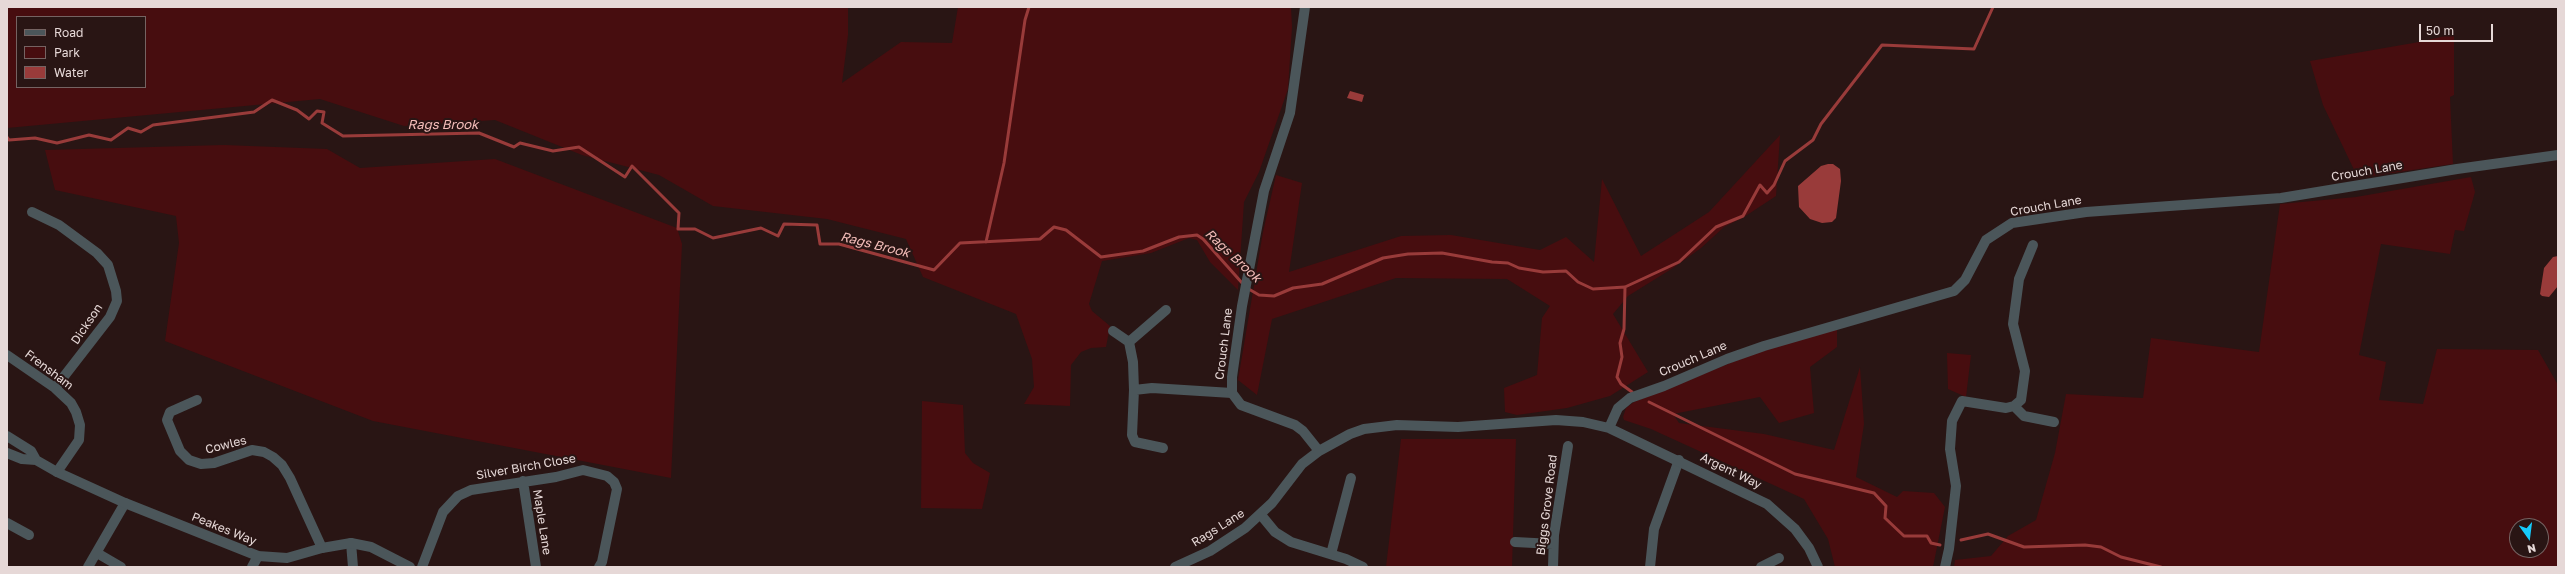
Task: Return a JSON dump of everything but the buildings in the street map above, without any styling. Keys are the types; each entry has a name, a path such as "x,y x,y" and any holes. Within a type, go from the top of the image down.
{"street":[{"name":"Crouch Lane","path":"1305,7 1290,113 1264,191 1242,306 1232,377 1232,393 1241,404 1295,425 1306,434 1319,451"},
{"name":"Crouch Lane","path":"1608,428 1618,408 1630,398 1764,346 1954,290 1965,280 1986,240 2012,224 2086,212 2286,198 2457,169 2558,155"},
{"name":"Dickson","path":"32,212 59,225 101,256 111,272 116,291 116,301 110,317 55,388"},
{"path":"1945,567 1950,549 1956,486 1950,449 1950,430 1962,400 2006,408 2014,406 2021,400 2025,371 2014,331 2014,311 2019,279 2033,245"},
{"path":"1129,342 1166,310"},
{"path":"1113,331 1129,342 1133,362 1134,390 1131,428 1135,442 1163,448"},
{"name":"Frensham","path":"7,355 55,388 71,403 80,425 79,440 57,472"},
{"path":"1134,390 1152,388 1232,393"},
{"name":"Cowles","path":"198,400 170,412 167,420 180,451 189,460 201,464 214,463 252,450 264,452 273,457 282,465 290,478 322,548"},
{"path":"2014,406 2024,416 2054,422"},
{"path":"1319,451 1350,434 1382,426 1458,427 1556,420 1583,422 1608,428"},
{"name":"Argent Way","path":"1608,428 1680,460 1777,511 1804,539 1818,567"},
{"name":"Peakes Way","path":"7,436 31,451 36,460"},
{"name":"Biggs Grove Road","path":"1553,567 1553,544 1568,446"},
{"name":"Rags Lane","path":"1175,567 1228,540 1260,515 1290,478 1319,451"},
{"name":"Peakes Way","path":"7,453 22,459 36,460 57,472 125,503 258,556 287,558 322,548 351,544 372,547 410,567"},
{"path":"1650,567 1654,529 1680,460"},
{"name":"Silver Birch Close","path":"422,567 437,524 449,504 471,490 583,470 607,476 614,482 617,495 599,567"},
{"path":"1331,554 1351,478"},
{"name":"Maple Lane","path":"523,481 536,567"},
{"path":"88,567 125,503"},
{"path":"1260,515 1275,532 1291,542 1331,554 1363,567"},
{"path":"7,523 29,535"},
{"path":"1515,542 1553,544"},
{"path":"351,544 353,567"},
{"path":"97,553 121,567"},
{"path":"252,567 258,556"},
{"path":"1761,567 1779,558"}],"green space":[{"path":"7,7 848,7 848,35 842,83 901,42 952,43 958,7 1291,7 1292,27 1288,89 1259,172 1244,202 1238,290 1210,262 1197,240 1189,238 1151,253 1102,261 1089,304 1092,311 1110,326 1106,347 1091,348 1081,352 1071,365 1070,406 1024,404 1034,387 1032,359 1016,314 923,277 906,239 827,219 713,206 659,175 582,155 495,120 404,126 320,99 7,128"},
{"path":"2454,34 2454,95 2450,97 2453,164 2358,178 2323,105 2310,61 2419,42"},
{"path":"1780,135 1776,196 1744,217 1724,227 1701,248 1673,268 1628,296 1613,314 1648,372 1610,396 1567,408 1517,415 1505,412 1504,388 1537,375 1542,318 1550,306 1507,279 1396,278 1272,319 1257,395 1238,380 1263,232 1276,175 1302,183 1289,272 1401,236 1451,235 1540,250 1566,237 1594,262 1602,179 1641,256 1709,212"},
{"path":"224,145 327,149 360,168 495,159 677,228 682,244 671,478 373,421 165,341 179,243 176,216 55,190 45,150"},
{"path":"2471,177 2475,192 2464,231 2455,230 2450,254 2381,244 2359,355 2386,362 2379,400 2423,404 2437,349 2538,350 2558,385 2558,567 1954,567 1955,560 1991,556 2008,536 2036,520 2055,453 2066,394 2143,398 2151,338 2259,352 2280,204 2356,197"},
{"path":"1837,329 1837,347 1810,367 1814,413 1779,423 1760,397 1673,414 1679,423 1764,434 1834,450 1860,367 1864,424 1856,477 1897,497 1903,491 1934,493 1945,507 1933,567 1835,567 1828,539 1804,499 1651,429 1624,420 1623,417 1626,408 1634,402 1765,349"},
{"path":"1947,353 1971,355 1966,397 1948,389"},
{"path":"922,401 963,405 965,453 973,463 990,473 982,509 921,508"},
{"path":"1401,439 1516,439 1512,567 1386,567"}],"water":[{"path":"1350,91 1364,95 1362,102 1347,98"},
{"path":"1833,164 1840,169 1841,181 1836,218 1832,222 1822,223 1810,219 1799,207 1798,186 1821,166"},
{"path":"2558,256 2558,286 2549,297 2542,296 2540,294 2544,268 2553,257"}],"waterway":[{"path":"986,242 1004,163 1025,20 1029,7"},
{"path":"1247,288 1259,295 1274,296 1293,288 1322,284 1383,258 1408,254 1442,253 1492,262 1508,263 1519,268 1543,272 1566,271 1578,282 1593,289 1625,287 1679,262 1716,227 1743,216 1760,185 1767,193 1774,185 1785,161 1813,140 1821,124 1882,45 1974,49 1993,7"},
{"name":"Rags Brook","path":"7,137 9,140 35,138 57,143 89,135 111,140 128,128 141,132 153,125 254,112 272,100 297,110 309,119 317,111 324,112 322,123 343,136 479,133 514,147 520,143 553,151 579,147 625,177 632,166 679,213 678,229 695,229 713,238 761,228 778,236 784,224 817,225 820,244 839,244 934,270 960,243 1040,239 1054,227 1066,230 1101,257 1143,251 1179,237 1197,235 1203,239 1243,284"},
{"path":"1625,287 1624,329 1620,343 1622,357 1617,377 1621,384 1632,392"},
{"path":"1649,402 1795,474 1874,493 1886,506 1885,518 1904,536 1927,536 1931,543 1940,545"},
{"path":"1961,540 1988,534 2024,547 2085,545 2101,547 2121,557 2161,567"}]}
